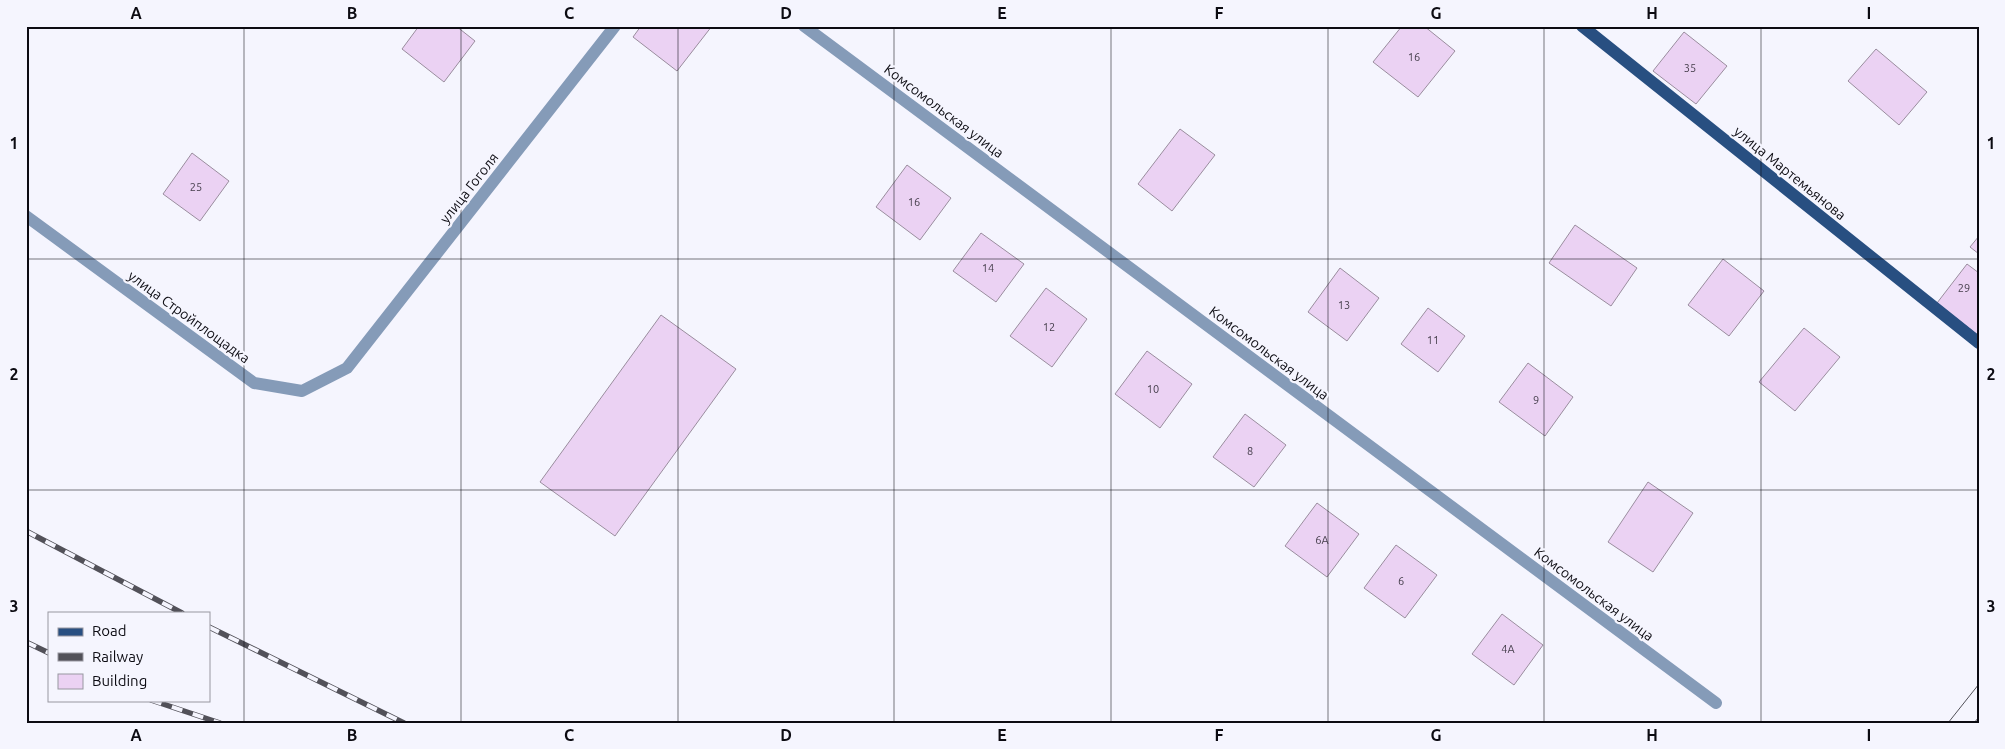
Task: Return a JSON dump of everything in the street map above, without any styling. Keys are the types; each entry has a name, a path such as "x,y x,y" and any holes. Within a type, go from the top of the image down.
{"main road":[{"name":"улица Мартемьянова","path":"1582,26 1979,343"}],"street":[{"name":"улица Гоголя","path":"347,368 615,26"},
{"name":"Комсомольская улица","path":"804,26 1716,703"},
{"name":"улица Стройплощадка","path":"26,216 254,383 302,391 347,368"}],"building":[{"path":"419,26 456,26 475,41 444,82 402,49"},
{"path":"641,26 712,26 677,71 633,37"},
{"path":"1402,26 1424,26 1455,51 1418,97 1373,62"},
{"path":"1684,32 1727,66 1696,104 1653,71"},
{"path":"1876,49 1927,92 1899,125 1848,81"},
{"path":"1180,129 1215,155 1172,211 1138,184"},
{"path":"192,153 229,181 200,221 163,194"},
{"path":"907,165 951,198 920,240 876,207"},
{"path":"1575,225 1637,268 1611,306 1549,263"},
{"path":"981,233 1024,264 996,302 953,271"},
{"path":"1979,236 1979,254 1970,247"},
{"path":"1723,259 1764,291 1729,336 1688,305"},
{"path":"1967,264 1979,273 1979,336 1937,303"},
{"path":"1340,268 1379,298 1347,341 1308,312"},
{"path":"1046,288 1087,319 1052,367 1010,336"},
{"path":"1428,308 1465,336 1438,372 1401,344"},
{"path":"661,315 736,369 615,536 540,482"},
{"path":"1804,328 1840,357 1795,411 1759,382"},
{"path":"1147,351 1192,384 1160,428 1115,394"},
{"path":"1528,363 1573,397 1545,436 1499,402"},
{"path":"1245,414 1286,445 1254,487 1213,457"},
{"path":"1648,482 1693,513 1653,572 1608,542"},
{"path":"1317,503 1359,534 1327,577 1285,546"},
{"path":"1396,545 1437,575 1405,618 1364,588"},
{"path":"1502,614 1543,645 1514,685 1472,654"}],"tram line":[{"path":"1948,723 1979,684"},
{"path":"1974,723 1979,717"}],"railway":[{"path":"26,531 180,612"},
{"path":"210,627 404,723"},
{"path":"26,642 48,653"},
{"path":"157,702 220,723"}]}
